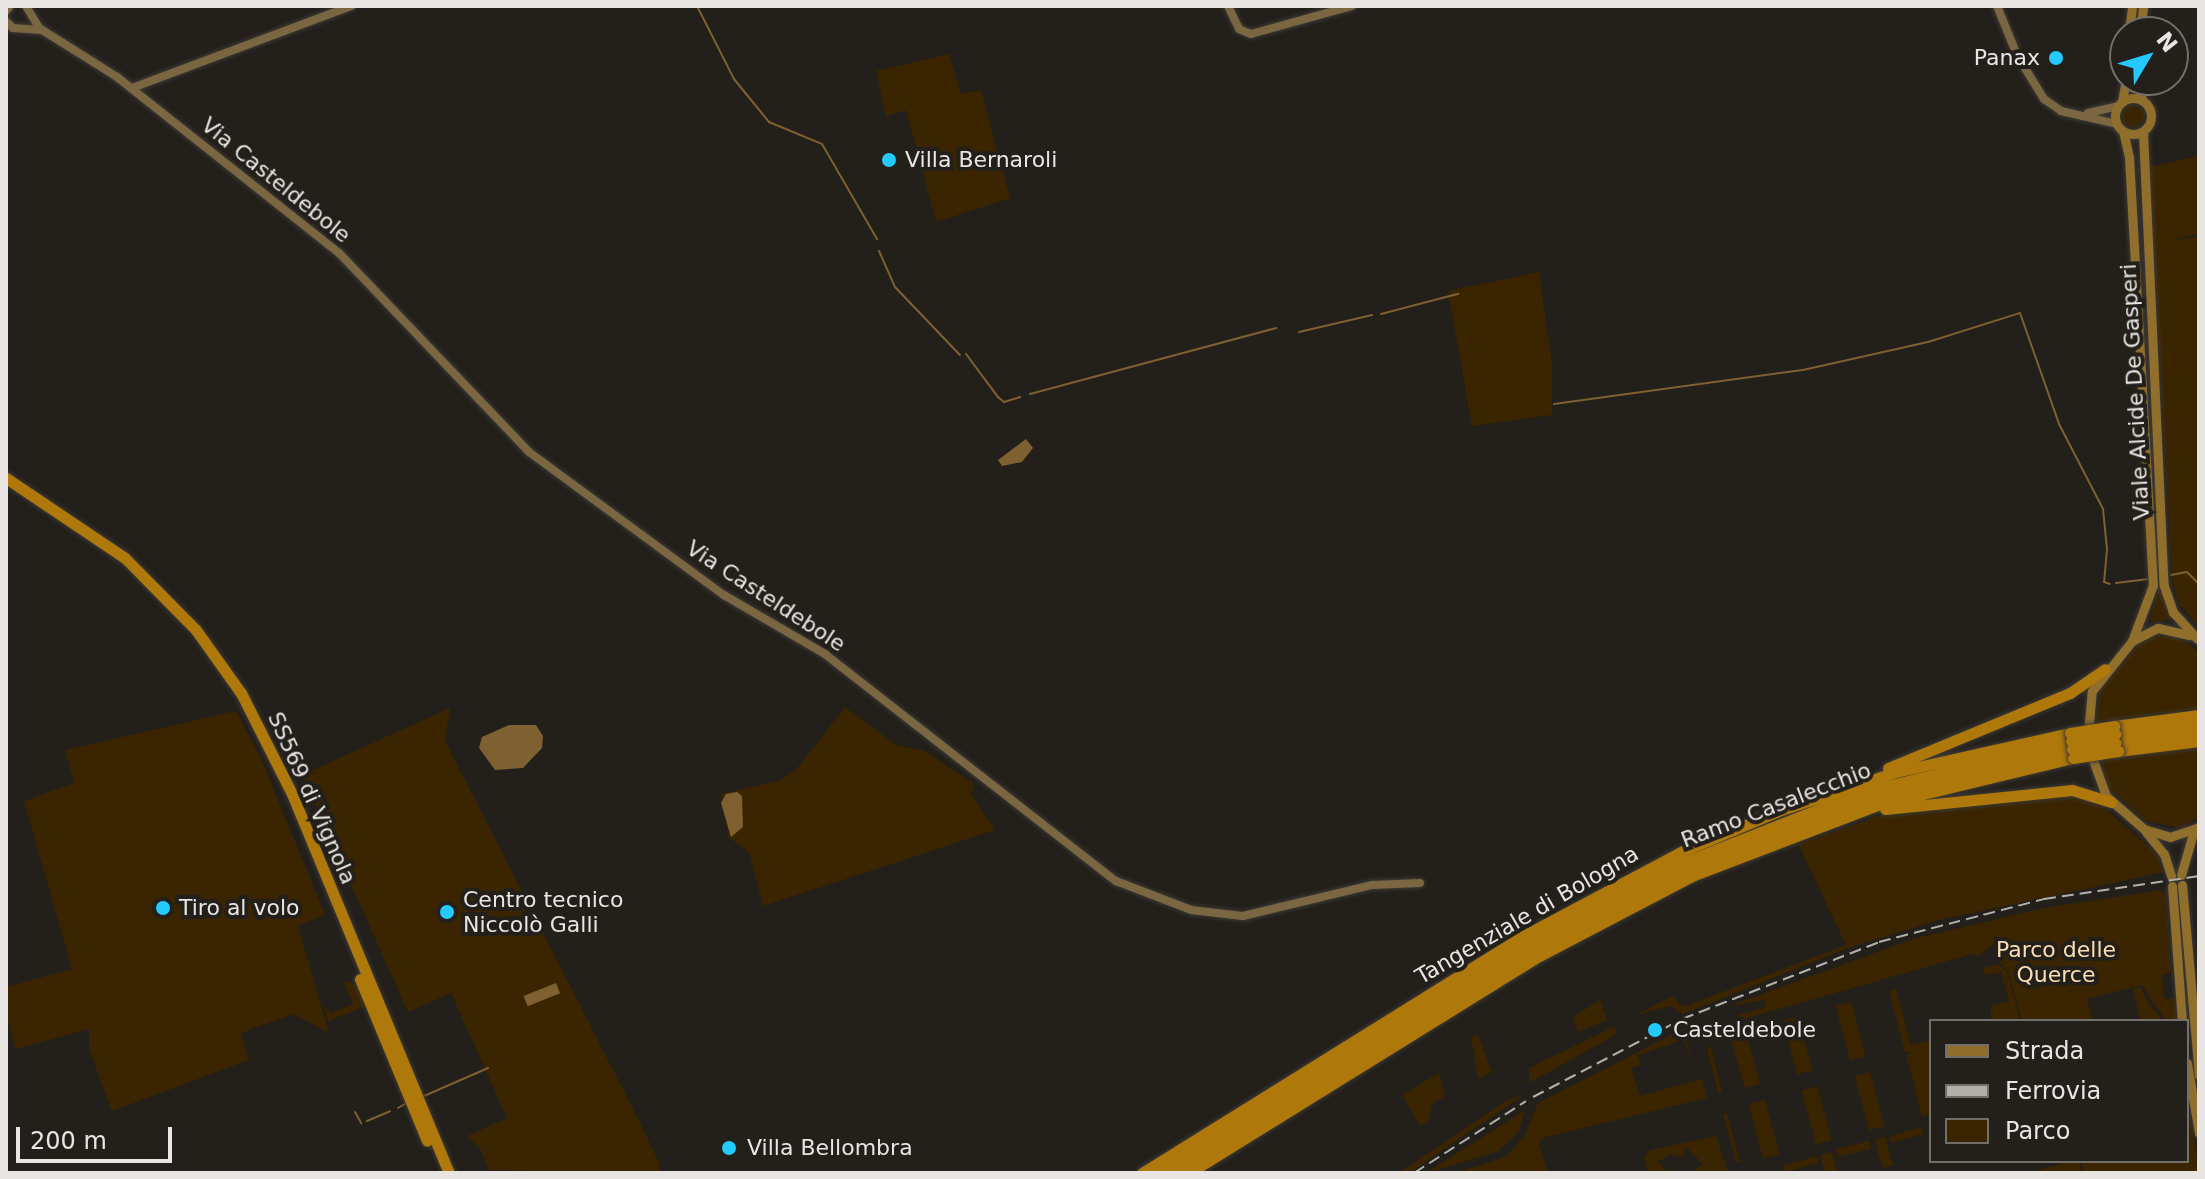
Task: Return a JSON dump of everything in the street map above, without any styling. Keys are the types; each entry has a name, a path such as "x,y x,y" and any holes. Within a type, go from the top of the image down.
{"highway":[{"name":"SS569 di Vignola","path":"6,478 76,525 171,612 215,666 250,722 439,1159 449,1173"},
{"name":"SS569 di Vignola","path":"6,486 76,525"},
{"path":"1835,791 2070,693 2105,669"},
{"path":"2116,738 2199,715"},
{"name":"Ramo Casalecchio","path":"1158,1173 1549,930 1664,870 1848,797 1979,760 2199,724"},
{"name":"Ramo Casalecchio","path":"2116,738 2199,732"},
{"path":"2116,738 2199,741"},
{"name":"Tangenziale di Bologna","path":"1142,1173 1566,910 1728,831 1835,791 1952,757 2072,745"},
{"name":"Tangenziale di Bologna","path":"1189,1173 1587,928 1784,837 2072,745"},
{"name":"Ramo Casalecchio","path":"1173,1173 1532,950 1672,875 1872,797 2072,745"},
{"path":"1784,837 1905,806 2072,790 2111,802"},
{"name":"SS569 di Vignola","path":"439,1159 441,1173"}],"main road":[{"path":"2122,96 2120,104 2142,100 2141,96"},
{"name":"Viale Alcide De Gasperi","path":"2142,100 2152,118 2143,132 2164,586 2173,612 2198,640"},
{"name":"Viale Alcide De Gasperi","path":"2120,104 2120,127 2129,157 2153,585 2132,641"},
{"path":"2120,127 2143,132"},
{"path":"2089,723 2092,691 2105,669 2132,641 2163,627 2198,640"},
{"path":"2093,760 2111,802 2144,829 2164,854 2177,880 2199,1075"},
{"path":"2144,829 2170,837 2197,828"},
{"path":"2182,1019 2177,880 2197,828"},
{"path":"2189,1075 2199,1133"}],"street":[{"path":"26,6 42,31"},
{"path":"134,89 351,6"},
{"path":"1228,6 1239,29 1264,31 1352,6"},
{"path":"1997,6 2017,55 2044,99 2061,111 2082,114 2120,127"},
{"path":"31,17 20,28 6,36 6,21 20,28 42,31"},
{"name":"Via Casteldebole","path":"42,31 134,89 339,253 529,452 724,595 825,654 1116,881 1191,910 1243,916 1372,885 1420,883"},
{"path":"2082,114 2120,104"}],"green space":[{"path":"949,54 961,94 981,90 1010,198 936,222 906,110 886,116 876,71"},
{"path":"2133,105 2141,108 2144,116 2141,124 2133,127 2125,124 2122,116 2125,108"},
{"path":"2199,156 2199,233 2170,241 2199,236 2199,627 2178,603 2172,576 2149,167"},
{"path":"1539,272 1552,363 1552,415 1472,426 1448,291"},
{"path":"2160,582 2172,619 2152,622 2150,619"},
{"path":"2157,635 2178,637 2199,652 2199,709 2096,722 2100,689 2139,644"},
{"path":"845,707 896,745 925,751 974,784 971,794 995,830 763,906 749,852 728,837 721,794 781,780 795,771"},
{"name":"Centro tecnico Niccolò Galli","path":"450,708 445,741 631,1105 659,1162 659,1173 489,1170 480,1148 467,1136 507,1118 451,993 408,1012 302,775"},
{"path":"236,711 261,758 325,915 298,926 329,1033 294,1014 254,1028 241,1034 249,1060 112,1111 89,1049 89,1029 16,1049 6,1014 6,987 72,969 24,801 74,783 65,750"},
{"path":"2199,746 2199,817 2180,828 2146,821 2109,788 2103,774 2101,760"},
{"path":"2072,796 2102,806 2157,854 2164,872 1939,920 1848,948 1683,1014 1671,1006 1638,1014 1672,996 1683,1007 1846,945 1798,844 1884,814"},
{"name":"Parco delle Querce","path":"2161,890 2166,894 2171,973 2162,975 2164,999 2174,998 2177,1019 2165,1019 2142,985 2087,999 2092,1019 2021,1019 2008,971 1998,961 2000,951 1993,945 1977,957 1972,954 1740,1020 1738,1015 1764,1008 1766,1000 1729,1006 1913,939 2044,908"},
{"path":"1998,964 2007,972 2019,1019 1991,1019 1991,1006 2009,1001 2001,972 1985,975 1983,968"},
{"path":"348,981 360,989 366,1006 328,1021 324,1006 331,1013 353,1004 344,982"},
{"path":"2141,987 2161,1019 2140,1019 2133,989"},
{"path":"1896,989 1911,1045 1929,1040 1929,1114 1922,1116 1906,1055 1913,1053 1905,1052 1889,991"},
{"path":"1600,1000 1607,1020 1578,1032 1573,1017"},
{"path":"1851,1002 1865,1056 1850,1060 1836,1006"},
{"path":"1798,1016 1812,1070 1797,1074 1783,1020"},
{"path":"1615,1026 1617,1034 1529,1083 1529,1068"},
{"path":"1683,1029 1692,1058 1683,1040 1638,1055 1641,1065 1631,1068 1640,1096 1702,1079 1707,1098 1542,1138 1539,1144 1548,1173 1455,1173 1506,1157 1525,1135 1538,1103"},
{"path":"1745,1030 1760,1084 1745,1088 1730,1034"},
{"path":"1478,1035 1492,1072 1478,1079 1471,1036"},
{"path":"1717,1037 1711,1046 1722,1091 1718,1092 1707,1050"},
{"path":"1870,1072 1884,1126 1869,1130 1855,1076"},
{"path":"1439,1073 1445,1096 1432,1104 1428,1121 1420,1126 1402,1095"},
{"path":"1817,1086 1831,1140 1816,1144 1802,1090"},
{"path":"1525,1094 1409,1173 1399,1173 1504,1102"},
{"path":"1765,1100 1779,1154 1763,1158 1749,1104"},
{"path":"2189,1108 2199,1173 2083,1173 2081,1163 2189,1163"},
{"path":"1525,1110 1519,1131 1497,1152 1426,1173"},
{"path":"1727,1113 1740,1161 1749,1162 1736,1162 1723,1114"},
{"path":"1922,1127 1924,1134 1891,1143 1889,1136"},
{"path":"1716,1136 1728,1173 1691,1173 1703,1164 1686,1147 1683,1157 1670,1154 1658,1162 1669,1173 1639,1173 1647,1170 1644,1156 1650,1150"},
{"path":"1885,1137 1893,1165 1882,1168 1874,1140"},
{"path":"1869,1141 1871,1149 1838,1157 1836,1149"},
{"path":"1832,1152 1838,1173 1825,1173 1820,1155"},
{"path":"1816,1156 1818,1163 1785,1172 1783,1165"},
{"path":"2063,1163 2079,1163 2081,1173 2029,1173"}],"shaded area":[{"path":"1026,439 1033,448 1022,462 1002,466 998,460"},
{"path":"509,725 536,725 543,736 542,748 523,768 495,770 479,748 482,737"},
{"path":"737,792 742,796 743,827 731,837 721,803 726,794"},
{"path":"556,983 560,993 528,1006 524,996"}],"waterway":[{"path":"697,6 734,79 769,122 822,144 877,239"},
{"path":"879,251 895,287 960,355"},
{"path":"1381,314 1458,294"},
{"path":"1554,404 1803,370 1928,342 2020,313 2059,424 2103,509 2107,549 2104,582 2110,584"},
{"path":"1299,332 1372,315"},
{"path":"1030,394 1276,328"},
{"path":"966,354 1004,402 1020,397"},
{"path":"2171,575 2187,572 2199,584"},
{"path":"2116,583 2147,579"},
{"path":"424,1096 488,1068"},
{"path":"398,1108 407,1103"},
{"path":"367,1121 390,1111"},
{"path":"355,1112 361,1123"}],"railway":[{"path":"1533,1097 1682,1019 1879,942 2044,899 2199,876"},
{"path":"1414,1173 1526,1101"}],"place":[{"name":"Panax","path":"2056,58"},
{"name":"Villa Bernaroli","path":"889,160"},
{"name":"Tiro al volo","path":"163,908"},
{"name":"Centro tecnico Niccolò Galli","path":"447,912"},
{"name":"Casteldebole","path":"1655,1030"},
{"name":"Villa Bellombra","path":"729,1148"}]}
